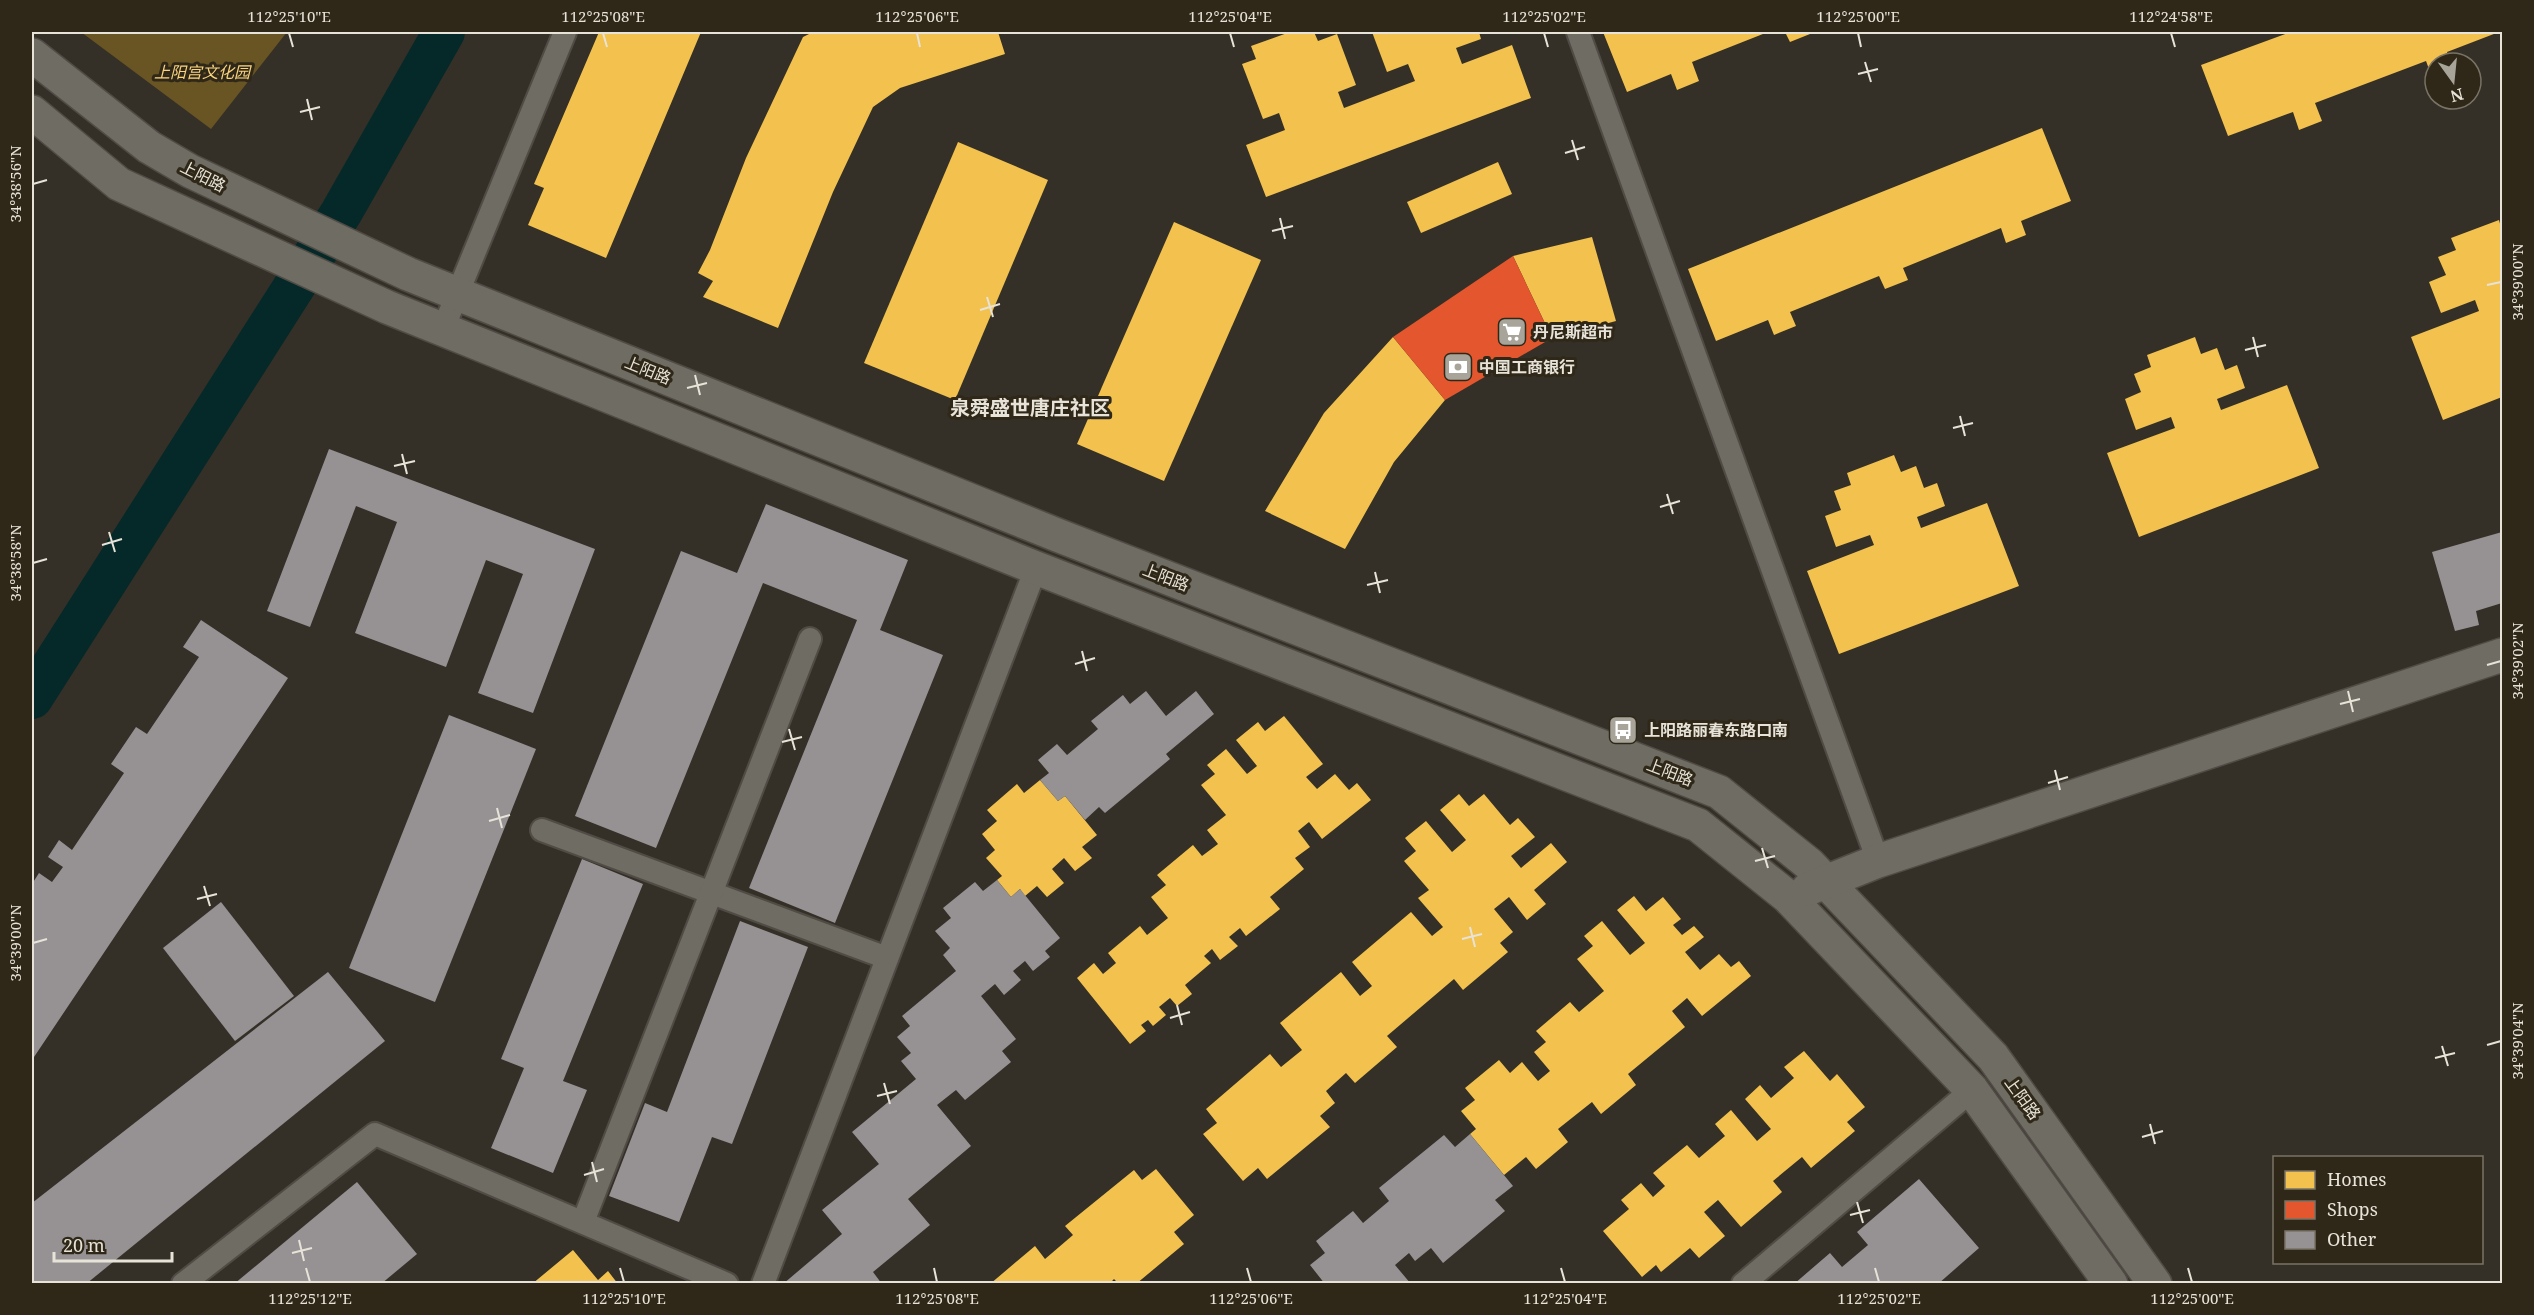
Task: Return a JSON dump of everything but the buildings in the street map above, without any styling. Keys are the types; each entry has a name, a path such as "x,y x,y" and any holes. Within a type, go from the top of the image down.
{"street":[{"name":"上阳路","path":"32,56 149,147 190,171 408,274 1057,535 1719,792 1809,864 1993,1057 2155,1284"},
{"path":"32,112 119,184 387,307 1036,568 1698,825 1788,897 1972,1090 2111,1284"},
{"path":"1788,897 1878,861 2502,655"}],"lane":[{"path":"443,329 565,32"},
{"path":"1578,32 1878,861"},
{"path":"763,1284 1036,568"},
{"path":"583,1222 810,639"},
{"path":"542,830 887,958"},
{"path":"1743,1284 1972,1090"},
{"path":"183,1284 375,1134 727,1284"}],"green space":[{"name":"上阳宫文化园","path":"81,32 287,32 211,129"}],"waterway":[{"path":"32,698 341,213 444,32"}],"place":[{"name":"丹尼斯超市","path":"1512,332"},
{"name":"中国工商银行","path":"1458,367"},
{"name":"上阳路丽春东路口南","path":"1623,730"}],"district":[{"name":"泉舜盛世唐庄社区","path":"1030,408"}]}
